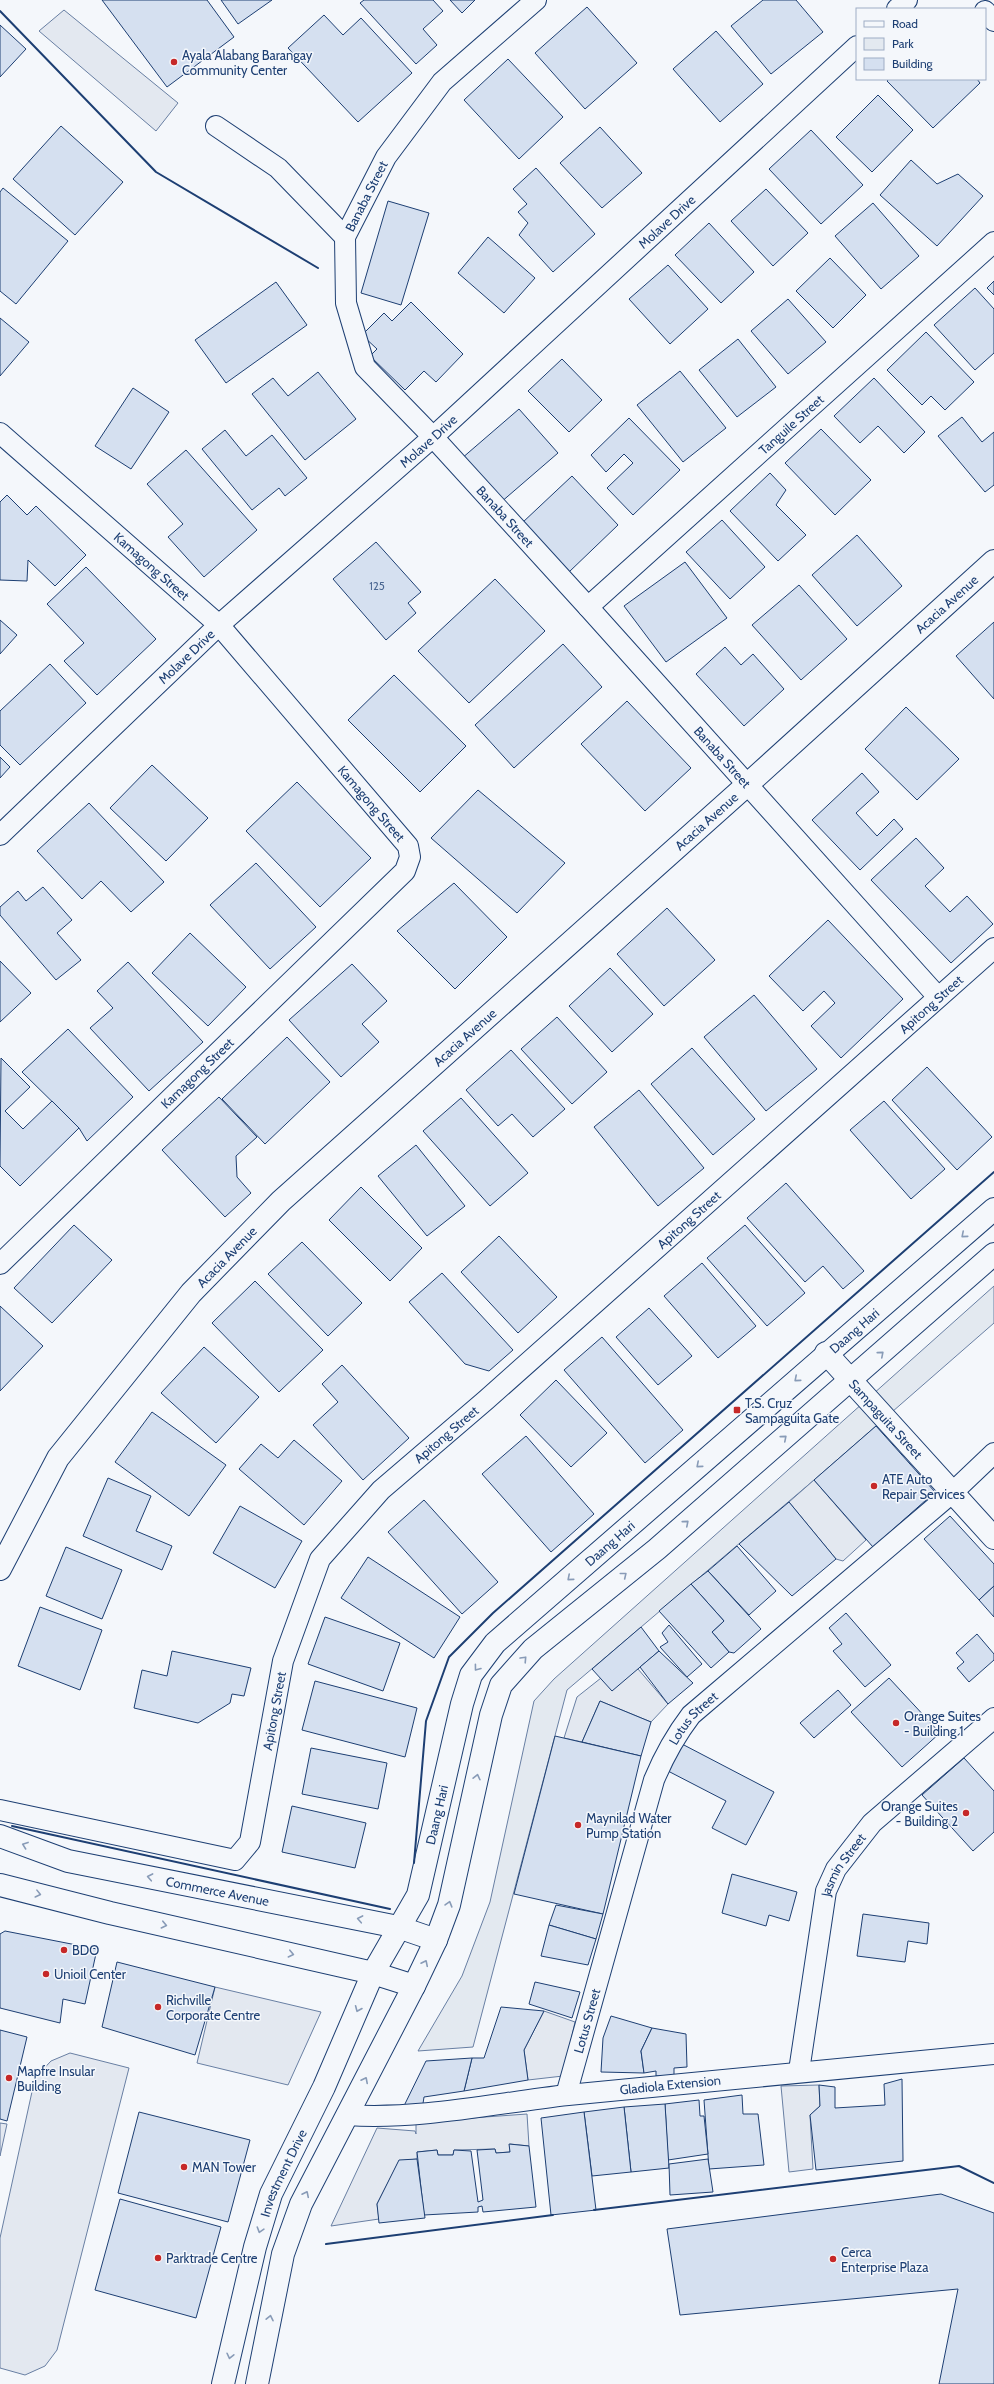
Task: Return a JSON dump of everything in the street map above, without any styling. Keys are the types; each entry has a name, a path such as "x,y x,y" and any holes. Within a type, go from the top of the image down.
{"main road":[{"name":"Acacia Avenue","path":"0,1569 58,1458 191,1293 281,1201 748,784 994,561"},
{"name":"Daang Hari","path":"373,1973 398,1926 418,1895 462,1704 471,1675 495,1643 826,1353 994,1209"},
{"path":"257,2384 283,2254 301,2204 414,1986 436,1940 449,1905 491,1715 501,1685 533,1649 657,1549 994,1254"},
{"name":"Sampaguita Street","path":"826,1353 994,1538"},
{"name":"Commerce Avenue","path":"0,1836 68,1861 398,1926 436,1940"},
{"path":"0,1885 110,1913 373,1973 414,1986"},
{"name":"Investment Drive","path":"223,2384 255,2247 271,2194 324,2087 373,1973"}],"street":[{"name":"Banaba Street","path":"536,0 442,82 386,157 345,237 346,303 365,367 433,437 588,607 938,997"},
{"path":"898,8 907,0"},
{"path":"974,0 982,8"},
{"path":"986,12 994,21"},
{"name":"Molave Drive","path":"0,835 219,625 433,437 856,47"},
{"path":"216,126 278,168 345,237"},
{"name":"Tanguile Street","path":"588,607 994,242"},
{"name":"Kamagong Street","path":"0,433 219,625 408,846 410,857 405,871 400,876 0,1264"},
{"name":"Apitong Street","path":"0,1810 234,1860 250,1842 283,1661 320,1559 381,1490 492,1395 994,948"},
{"name":"Lotus Street","path":"566,2095 654,1780 665,1754 678,1732 691,1715 953,1492 994,1453"},
{"name":"Jasmin Street","path":"799,2071 826,1891 836,1869 872,1823 994,1718"},
{"name":"Gladiola Extension","path":"347,2115 369,2116 421,2113 566,2095 799,2071 994,2054"}],"green space":[{"path":"994,1286 994,1323 814,1480 567,1690 473,2047 418,2051 462,1976 490,1902 534,1701 554,1679"}],"shaded area":[{"path":"64,10 178,103 156,131 39,31"},
{"path":"814,1480 866,1540 843,1561 836,1559 789,1502"},
{"path":"638,1669 668,1704 651,1722 600,1701 582,1742 564,1738 577,1697 601,1678"},
{"path":"215,1987 321,2012 288,2085 197,2063"},
{"path":"544,2011 575,2022 563,2076 528,2080 524,2050"},
{"path":"70,2053 129,2068 57,2350 45,2366 25,2375 0,2368 0,2238 35,2078 51,2061"},
{"path":"819,2085 820,2106 810,2115 813,2169 789,2172 781,2086"},
{"path":"527,2114 529,2146 510,2144 510,2152 496,2153 495,2149 454,2150 453,2155 438,2155 437,2150 417,2152 417,2159 399,2161 377,2204 379,2219 331,2226 377,2128 415,2131 416,2134 416,2122"},
{"path":"0,2123 7,2124 0,2156"}],"building":[{"name":"Ayala Alabang Barangay Community Center","path":"102,0 207,0 234,37 167,87"},
{"path":"221,0 272,0 238,24"},
{"path":"364,0 433,0 443,11 423,29 437,45 416,64 360,3"},
{"path":"450,0 475,0 462,13"},
{"path":"763,0 796,0 823,32 771,74 731,26"},
{"path":"587,7 637,63 585,109 535,53"},
{"path":"324,15 343,35 361,18 412,73 358,122 288,48"},
{"path":"0,25 26,49 0,77"},
{"path":"716,31 763,84 720,122 673,69"},
{"path":"508,59 563,117 519,159 464,100"},
{"path":"978,80 980,83 933,128 887,81"},
{"path":"878,95 913,130 872,172 836,137"},
{"path":"61,126 123,182 75,235 13,179"},
{"path":"600,127 642,173 602,208 560,163"},
{"path":"811,130 863,185 821,224 769,169"},
{"path":"911,160 937,184 958,174 983,196 937,246 880,195"},
{"path":"536,168 595,234 553,272 519,235 528,223 518,212 527,204 513,189"},
{"path":"3,188 68,241 16,304 0,291 0,192"},
{"path":"766,189 808,233 773,266 731,221"},
{"path":"388,201 429,213 401,305 361,293"},
{"path":"873,203 919,256 881,289 835,236"},
{"path":"709,223 754,272 721,303 675,255"},
{"path":"488,237 535,278 504,313 458,273"},
{"path":"830,258 866,295 833,328 796,291"},
{"path":"668,265 708,309 670,344 629,299"},
{"path":"994,281 994,295 987,288"},
{"path":"276,282 307,325 226,383 195,340"},
{"path":"975,288 994,309 994,353 975,370 934,325"},
{"path":"788,299 826,342 788,374 751,331"},
{"path":"411,302 463,354 436,382 424,371 405,390 370,356 377,349 362,335 384,313 392,321"},
{"path":"0,318 29,342 0,376"},
{"path":"926,332 974,382 945,410 931,396 922,405 887,370"},
{"path":"738,339 776,387 737,417 699,370"},
{"path":"562,359 602,400 569,432 528,391"},
{"path":"680,371 726,428 683,462 637,405"},
{"path":"318,372 356,419 305,460 252,394 273,378 288,396"},
{"path":"874,378 925,432 904,453 878,426 860,443 834,416"},
{"path":"133,388 169,412 131,469 95,446"},
{"path":"519,409 558,453 500,503 461,459"},
{"path":"962,417 982,442 994,432 994,485 985,492 938,436"},
{"path":"629,418 680,470 633,515 607,488 633,463 624,454 606,472 591,455"},
{"path":"821,429 871,480 835,515 785,463"},
{"path":"225,430 246,456 272,435 307,478 285,496 279,488 252,510 202,449"},
{"path":"186,450 257,530 204,577 168,537 183,524 147,484"},
{"path":"770,473 786,490 776,505 806,535 778,561 730,511"},
{"path":"572,476 618,525 569,572 522,523"},
{"path":"7,495 27,515 36,506 86,555 55,586 28,560 27,581 0,580 0,502"},
{"path":"722,520 765,567 730,599 686,552"},
{"path":"857,535 902,586 857,626 812,575"},
{"path":"376,542 421,592 408,603 416,613 386,640 333,579"},
{"path":"685,562 727,618 666,662 624,606"},
{"path":"86,567 156,639 97,695 64,661 84,643 47,604"},
{"path":"495,579 545,631 469,703 418,651"},
{"path":"799,585 847,639 801,680 752,625"},
{"path":"0,620 17,635 0,654"},
{"path":"994,622 994,699 956,656"},
{"path":"563,644 602,687 514,768 475,725"},
{"path":"725,647 741,665 753,654 784,689 744,726 696,674"},
{"path":"50,664 86,703 20,765 0,745 0,711"},
{"path":"394,675 466,746 420,792 348,720"},
{"path":"627,701 691,768 645,811 581,744"},
{"path":"906,707 959,759 917,800 865,749"},
{"path":"0,757 10,767 0,778"},
{"path":"152,765 208,818 166,861 110,808"},
{"path":"862,773 879,792 856,813 877,836 894,819 903,829 860,870 812,820"},
{"path":"297,782 371,858 320,907 246,831"},
{"path":"478,790 565,863 517,913 431,838"},
{"path":"89,803 164,882 131,912 101,881 82,899 37,851"},
{"path":"916,838 944,868 925,886 950,912 967,896 993,924 951,963 871,880"},
{"path":"256,863 316,927 270,969 210,905"},
{"path":"454,883 507,937 455,989 397,931"},
{"path":"43,887 72,920 57,933 81,960 56,980 0,915 0,907 18,891 26,901"},
{"path":"667,908 715,960 664,1006 617,954"},
{"path":"828,920 903,999 841,1058 811,1026 835,1003 824,991 803,1011 769,976"},
{"path":"190,933 246,987 208,1026 152,973"},
{"path":"0,961 31,993 0,1022"},
{"path":"128,962 203,1042 149,1091 90,1028 113,1008 97,991"},
{"path":"352,964 387,1001 362,1024 379,1042 341,1077 289,1020"},
{"path":"610,968 653,1014 612,1052 569,1006"},
{"path":"754,995 817,1069 766,1111 704,1037"},
{"path":"557,1017 607,1072 572,1104 521,1049"},
{"path":"68,1029 133,1097 87,1141 79,1128 22,1072"},
{"path":"287,1037 330,1082 265,1144 222,1099"},
{"path":"692,1048 755,1119 713,1155 651,1084"},
{"path":"511,1050 565,1109 533,1137 512,1114 498,1126 466,1090"},
{"path":"1,1058 30,1087 5,1111 23,1129 52,1101 79,1128 20,1186 0,1166"},
{"path":"927,1067 992,1137 957,1170 892,1100"},
{"path":"639,1090 704,1168 658,1206 594,1127"},
{"path":"219,1097 257,1137 236,1156 237,1177 251,1193 225,1217 162,1150"},
{"path":"461,1098 528,1173 490,1206 423,1131"},
{"path":"884,1101 945,1169 911,1199 850,1130"},
{"path":"416,1145 465,1206 427,1236 378,1176"},
{"path":"786,1183 864,1271 843,1289 823,1266 805,1282 747,1218"},
{"path":"361,1187 422,1248 390,1281 329,1220"},
{"path":"74,1225 112,1260 52,1323 14,1288"},
{"path":"745,1225 805,1293 767,1326 707,1258"},
{"path":"499,1236 557,1297 518,1333 461,1272"},
{"path":"302,1242 362,1303 328,1336 268,1274"},
{"path":"702,1263 756,1326 718,1358 664,1296"},
{"path":"442,1273 513,1350 489,1371 465,1364 409,1302"},
{"path":"255,1281 323,1350 279,1392 212,1323"},
{"path":"0,1306 43,1346 0,1391"},
{"path":"649,1308 692,1356 658,1385 616,1337"},
{"path":"602,1337 683,1430 645,1463 564,1370"},
{"path":"204,1347 259,1397 216,1443 161,1393"},
{"path":"342,1365 409,1438 363,1480 313,1425 338,1402 322,1384"},
{"path":"556,1380 607,1433 571,1467 520,1415"},
{"path":"152,1412 226,1465 189,1516 115,1462"},
{"name":"ATE Auto Repair Services","path":"876,1426 935,1492 873,1547 814,1480"},
{"path":"526,1436 594,1514 551,1552 482,1474"},
{"path":"294,1440 342,1481 304,1525 239,1469 261,1444 278,1458"},
{"path":"108,1478 151,1496 136,1531 172,1546 162,1570 83,1536"},
{"path":"424,1500 498,1582 462,1614 388,1532"},
{"path":"789,1502 836,1559 792,1596 739,1544"},
{"path":"240,1506 302,1541 275,1588 213,1553"},
{"path":"950,1516 994,1564 994,1586 979,1600 924,1539"},
{"path":"737,1546 776,1591 749,1615 708,1571"},
{"path":"66,1547 122,1570 102,1619 46,1596"},
{"path":"368,1557 460,1617 434,1658 341,1598"},
{"path":"708,1571 761,1629 734,1653 729,1652 712,1632 724,1621 691,1584"},
{"path":"691,1584 724,1621 712,1632 729,1652 711,1668 659,1611"},
{"path":"994,1586 994,1617 979,1600"},
{"path":"40,1607 102,1630 80,1690 18,1666"},
{"path":"846,1613 891,1665 865,1687 833,1651 842,1644 829,1628"},
{"path":"325,1617 400,1643 383,1691 308,1664"},
{"path":"669,1625 702,1664 687,1677 660,1647 668,1642 662,1633"},
{"path":"641,1627 659,1651 612,1691 592,1669"},
{"path":"977,1634 994,1654 994,1660 969,1682 957,1668 964,1662 956,1653"},
{"path":"172,1651 251,1668 244,1696 232,1694 230,1703 198,1723 134,1708 142,1670 167,1676"},
{"path":"659,1651 693,1683 668,1704 640,1667"},
{"name":"Orange Suites - Building 1","path":"889,1678 940,1733 902,1767 851,1712"},
{"path":"315,1681 417,1708 405,1757 302,1730"},
{"path":"838,1690 851,1705 814,1738 800,1723"},
{"path":"600,1701 651,1722 641,1756 582,1742"},
{"name":"Maynilad Water Pump Station","path":"555,1736 641,1756 603,1914 514,1894"},
{"path":"682,1744 774,1792 746,1845 712,1828 726,1801 668,1771"},
{"path":"311,1748 387,1763 378,1809 302,1794"},
{"name":"Orange Suites - Building 2","path":"964,1758 994,1791 994,1832 973,1851 922,1795"},
{"path":"292,1806 366,1823 355,1868 282,1852"},
{"path":"732,1874 797,1892 789,1921 769,1915 766,1926 722,1913"},
{"path":"556,1905 603,1914 596,1939 549,1925"},
{"path":"863,1914 929,1923 927,1944 908,1941 905,1962 857,1956"},
{"path":"549,1925 596,1939 588,1965 541,1956"},
{"name":"Unioil Center","path":"5,1931 97,1949 85,2004 63,1999 60,2023 0,2008 0,1934"},
{"name":"Richville Corporate Centre","path":"117,1962 215,1987 195,2055 102,2027"},
{"path":"535,1982 580,1992 572,2018 529,2004"},
{"path":"501,2007 544,2011 524,2050 528,2080 464,2091 472,2058 484,2058"},
{"path":"611,2016 652,2028 641,2051 644,2073 601,2072 603,2038"},
{"path":"652,2028 686,2034 687,2067 674,2068 674,2076 656,2076 656,2071 644,2073 641,2051"},
{"name":"Mapfre Insular Building","path":"0,2030 27,2037 7,2121 0,2119"},
{"path":"472,2058 464,2091 424,2097 422,2110 401,2112 426,2061"},
{"path":"902,2079 903,2161 816,2170 810,2115 820,2106 819,2085 835,2087 835,2108 885,2105 884,2084"},
{"path":"742,2095 743,2114 758,2114 764,2165 709,2169 704,2100"},
{"path":"699,2100 700,2116 704,2116 708,2154 668,2160 665,2104"},
{"path":"665,2104 669,2168 631,2172 624,2107"},
{"path":"624,2107 631,2172 592,2176 584,2112"},
{"name":"MAN Tower","path":"139,2112 250,2140 228,2222 118,2193"},
{"path":"584,2112 596,2210 551,2215 541,2118"},
{"path":"509,2144 529,2146 536,2207 483,2212 482,2206 478,2207 478,2212 424,2215 417,2152 437,2150 438,2155 453,2155 454,2150 471,2151 478,2202 483,2200 477,2150 495,2149 496,2153 510,2152"},
{"path":"417,2159 425,2218 379,2223 377,2204 399,2160"},
{"path":"708,2159 713,2192 670,2195 669,2164"},
{"name":"Cerca Enterprise Plaza","path":"941,2194 994,2213 994,2384 939,2384 958,2289 680,2315 667,2229"},
{"name":"Parktrade Centre","path":"120,2199 221,2227 196,2318 95,2290"}],"wall":[{"path":"0,11 156,172 318,268"},
{"path":"414,1863 426,1721 449,1657 493,1613 994,1172"},
{"path":"12,1826 390,1909"},
{"path":"594,2210 959,2166 994,2183"},
{"path":"326,2244 553,2215"}],"place":[{"name":"Ayala Alabang Barangay Community Center","path":"174,62"},
{"name":"T.S. Cruz Sampaguita Gate","path":"737,1410"},
{"name":"ATE Auto Repair Services","path":"874,1486"},
{"name":"Orange Suites - Building 1","path":"896,1723"},
{"name":"Orange Suites - Building 2","path":"966,1813"},
{"name":"Maynilad Water Pump Station","path":"578,1825"},
{"name":"BDO","path":"64,1950"},
{"name":"Unioil Center","path":"46,1974"},
{"name":"Richville Corporate Centre","path":"158,2007"},
{"name":"Mapfre Insular Building","path":"9,2078"},
{"name":"MAN Tower","path":"184,2167"},
{"name":"Parktrade Centre","path":"158,2258"},
{"name":"Cerca Enterprise Plaza","path":"833,2259"}]}
